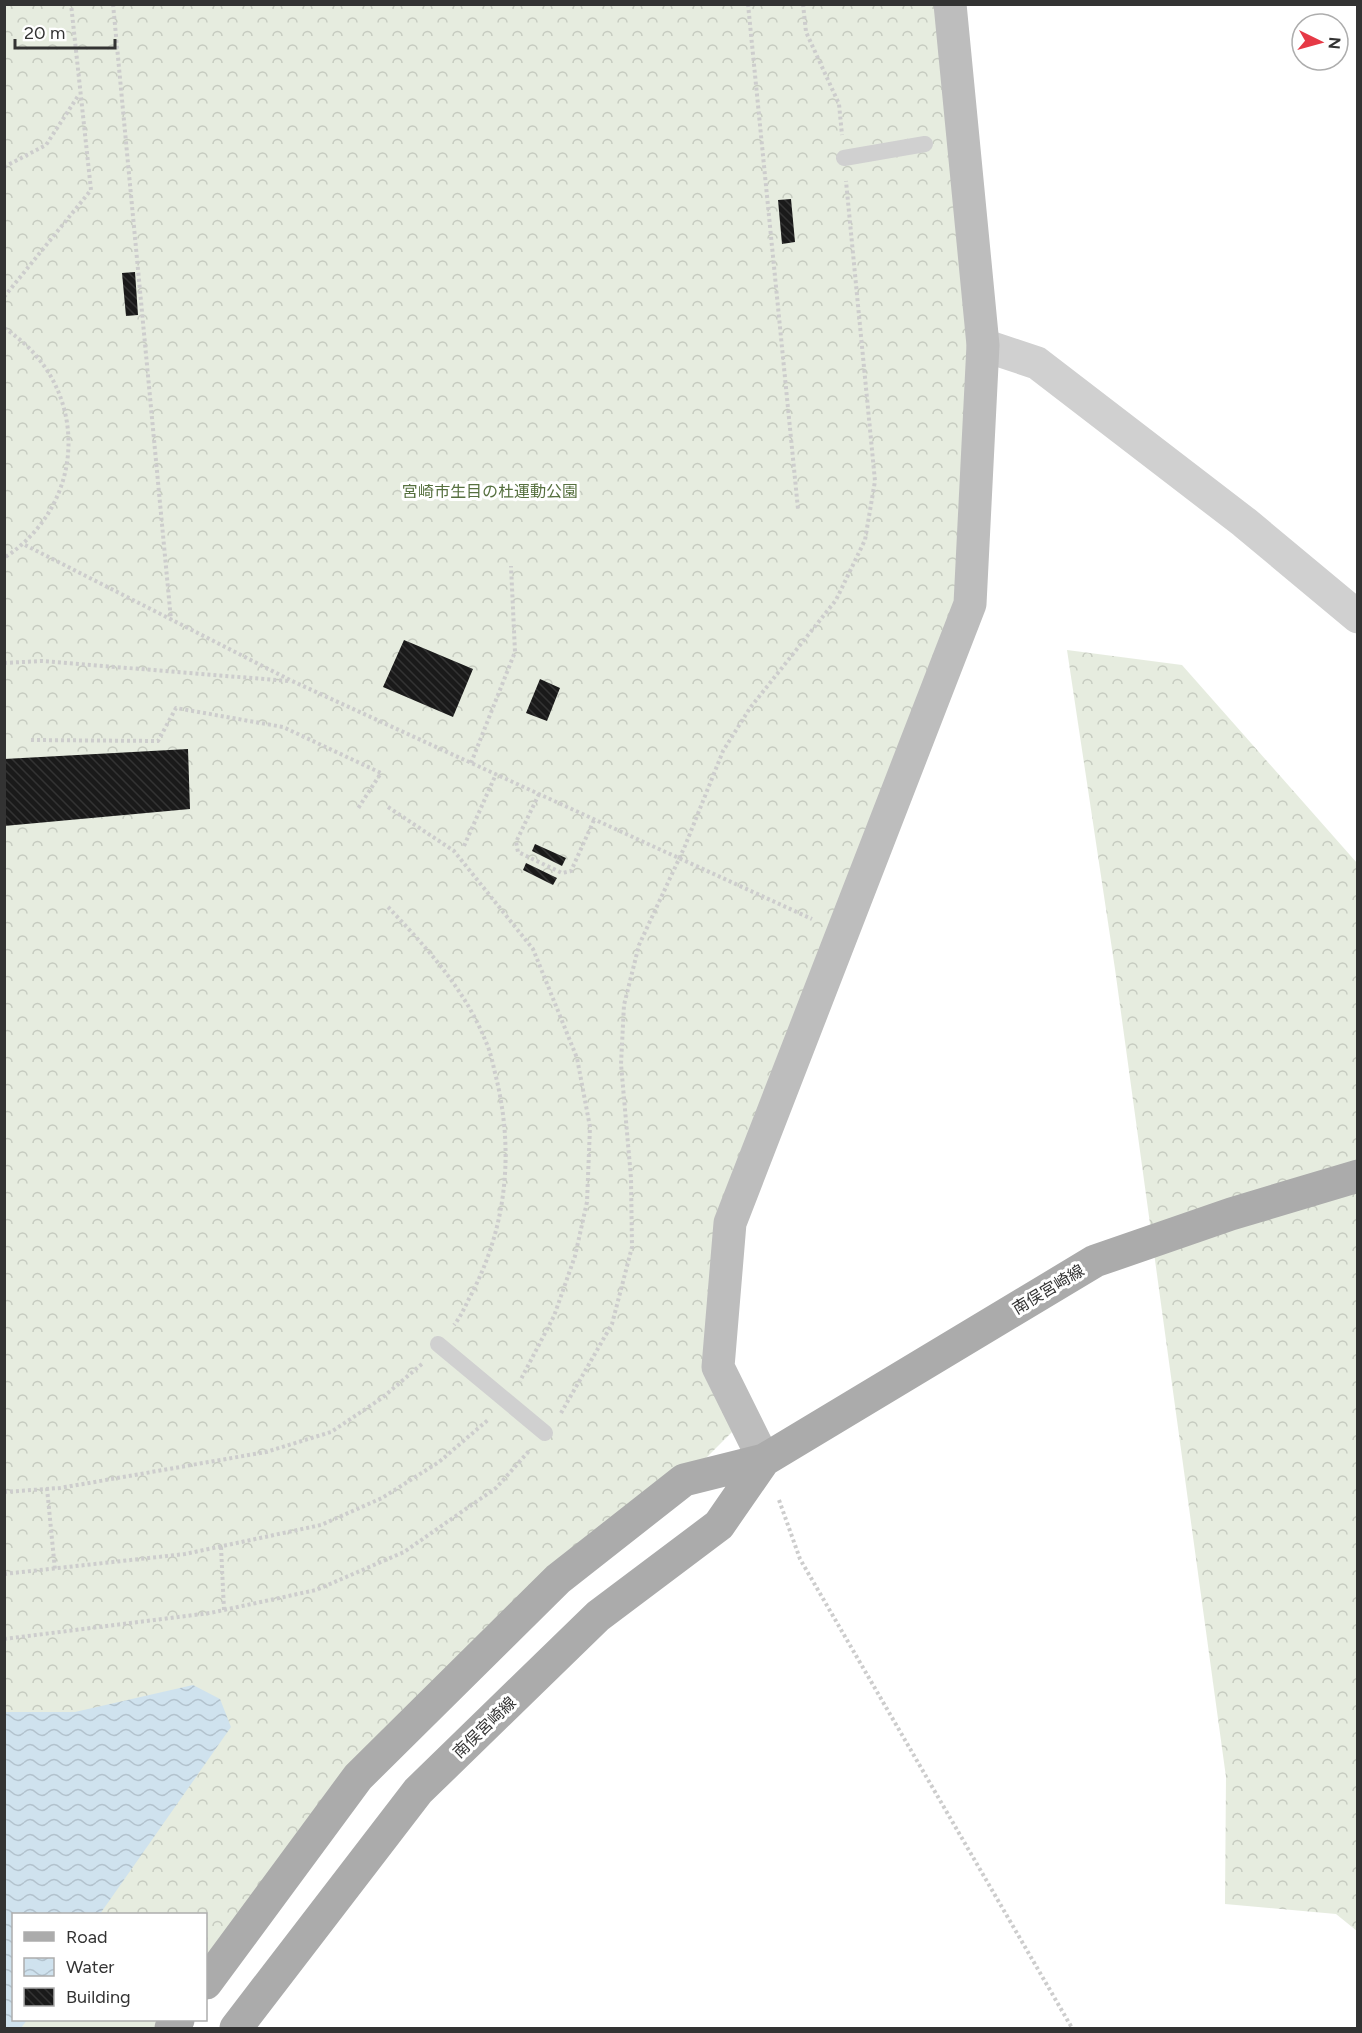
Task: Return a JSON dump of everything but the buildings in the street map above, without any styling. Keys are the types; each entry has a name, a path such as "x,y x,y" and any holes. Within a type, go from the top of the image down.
{"main road":[{"name":"南俣宮崎線","path":"207,1982 358,1777 558,1579 684,1480 764,1460 1095,1261 1231,1214 1358,1176"},
{"name":"南俣宮崎線","path":"236,2028 418,1791 598,1616 719,1525 764,1460"}],"street":[{"path":"764,1460 718,1367 730,1223 970,604 982,345 950,4"},
{"path":"982,345 1036,363 1244,522 1358,617"}],"lane":[{"path":"844,158 925,144"},
{"path":"438,1344 546,1433"}],"path":[{"path":"4,297 91,190 70,4"},
{"path":"113,4 171,620"},
{"path":"748,4 798,509"},
{"path":"4,1638 54,1634 224,1610 316,1590 404,1552 496,1488 555,1422 612,1324 632,1247 631,1178 621,1064 624,1005 639,945 680,859 723,751 750,708 836,600 865,540 874,481 838,104 807,32 804,4"},
{"path":"4,167 46,145 79,95"},
{"path":"4,328 26,342 54,378 68,421 68,466 53,509 25,545 4,558"},
{"path":"25,545 292,681 812,920"},
{"path":"471,763 515,651 511,566"},
{"path":"4,663 42,661 292,681"},
{"path":"31,740 158,741 176,708 283,727 381,773 357,810"},
{"path":"464,846 496,774"},
{"path":"539,794 516,842 518,852 562,873 571,871 594,820"},
{"path":"4,1575 122,1563 221,1547 321,1525 382,1498 439,1462 482,1428 519,1383 554,1316 575,1256 587,1202 590,1127 577,1058 533,949 454,851 388,807"},
{"path":"4,1492 47,1488 255,1454 330,1432 382,1398 426,1359 458,1320 486,1265 502,1209 507,1151 501,1098 487,1042 460,992 423,944 388,907"},
{"path":"764,1460 800,1559 1072,2028"},
{"path":"47,1488 55,1570"},
{"path":"221,1547 224,1610"}],"green space":[{"name":"宮崎市生目の杜運動公園","path":"5,5 950,5 983,345 970,604 730,1223 718,1367 744,1420 684,1480 358,1777 207,1982 207,1913 12,1913 12,2021 177,2021 171,2028 5,2028"},
{"path":"1067,650 1182,665 1357,863 1357,1931 1336,1914 1225,1904 1226,1777 1115,969"}],"water":[{"path":"193,1685 220,1699 231,1727 101,1913 12,1913 12,2021 26,2021 21,2028 5,2028 5,1712 75,1712"}]}
